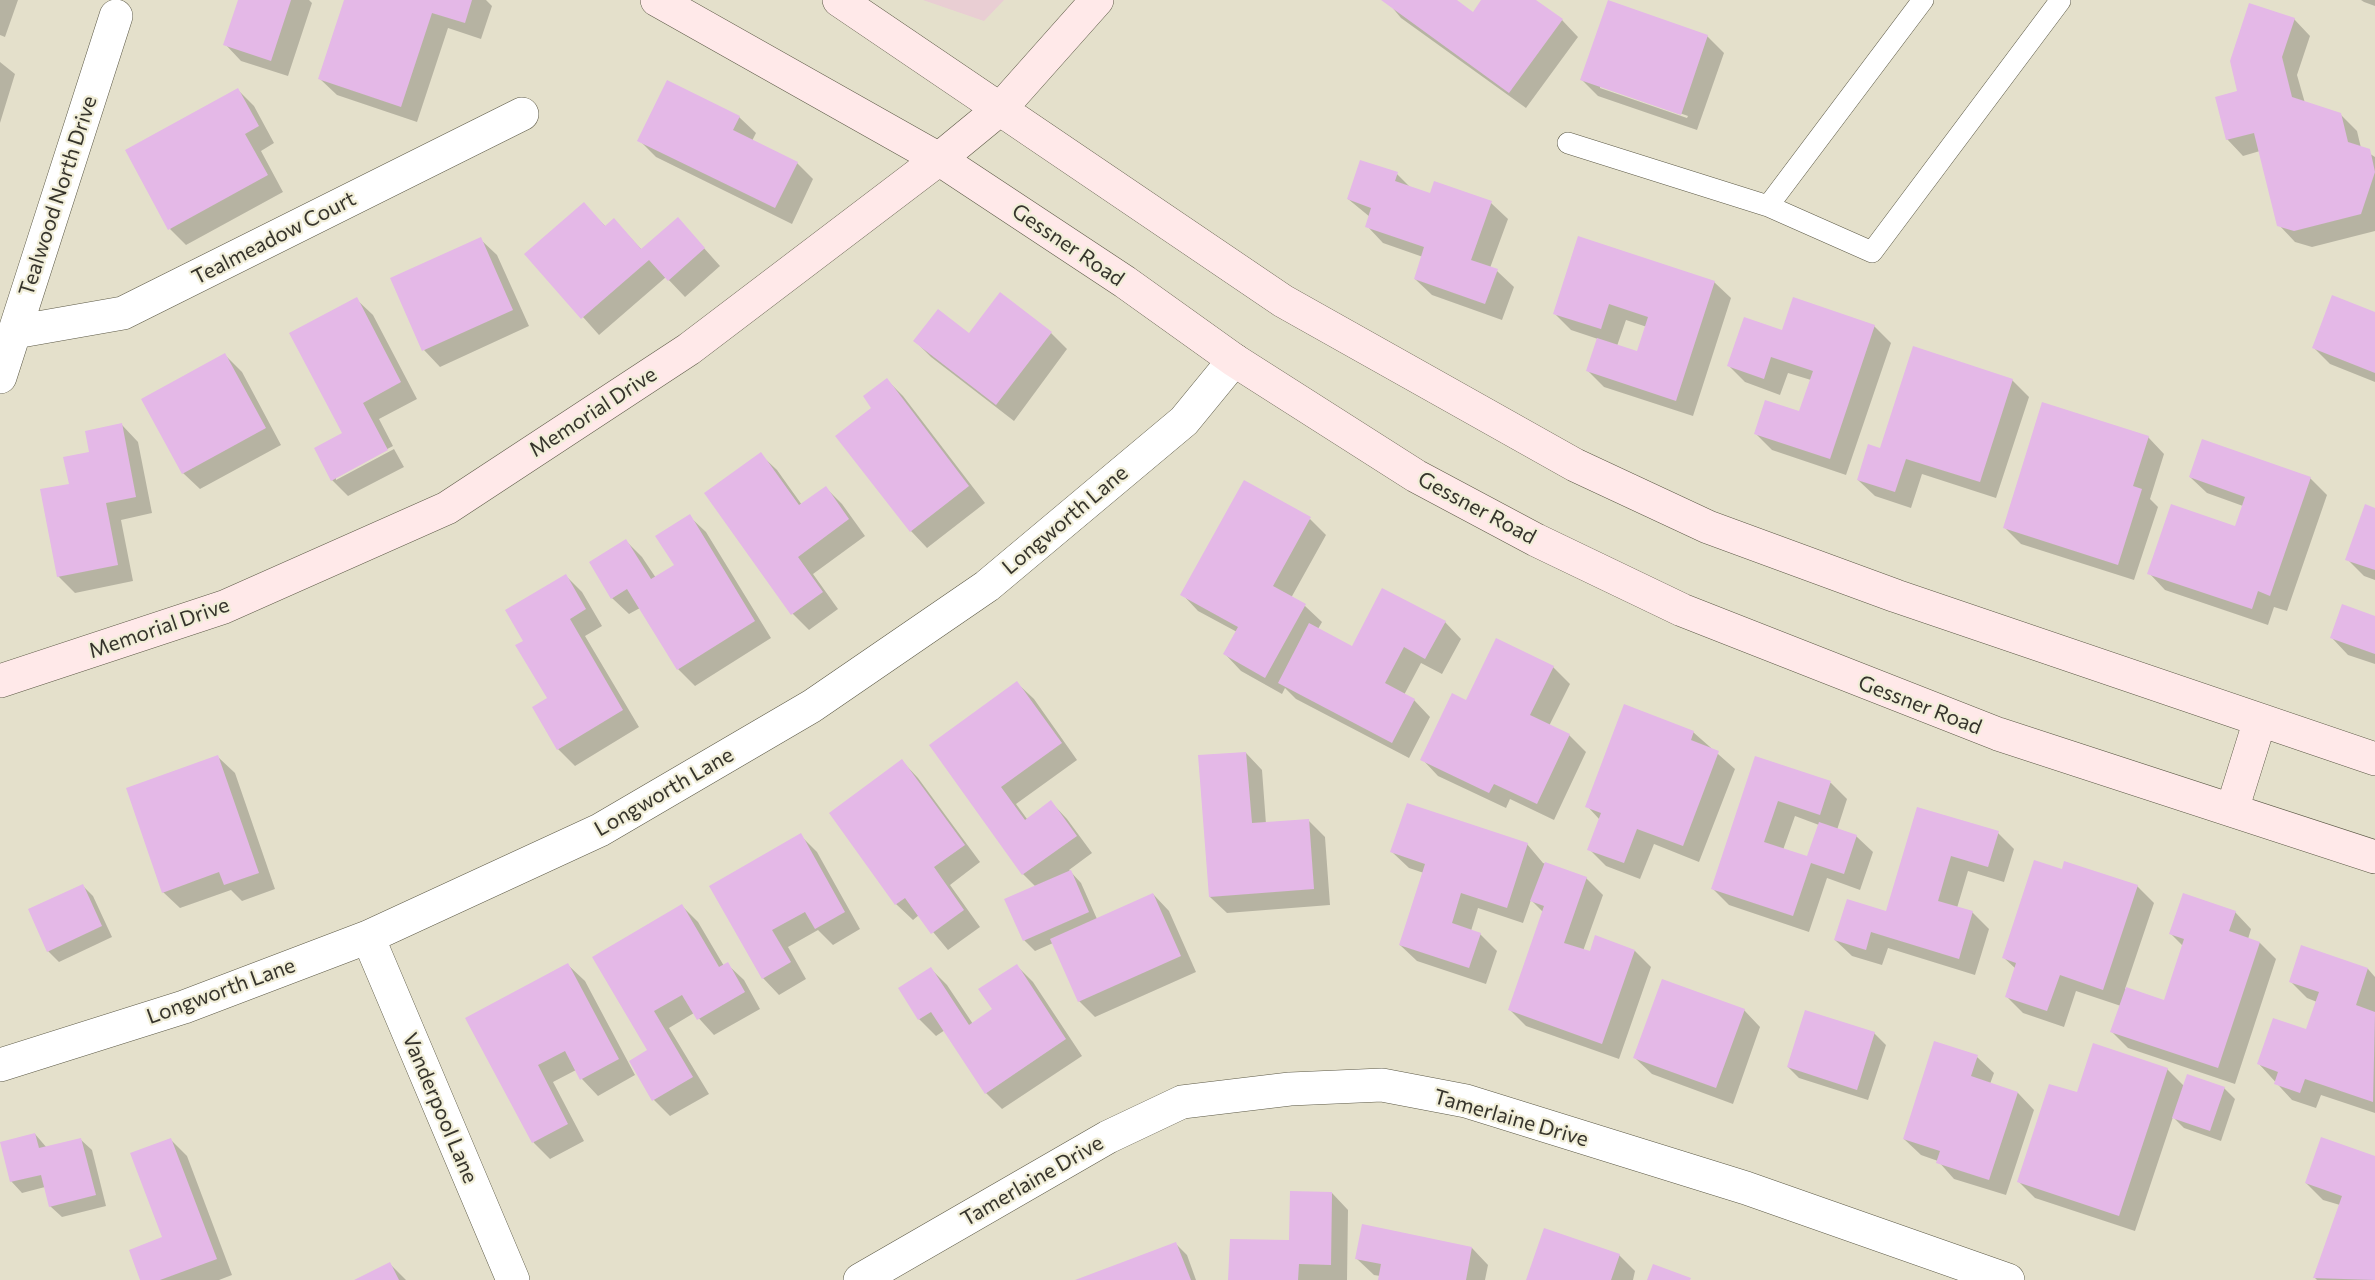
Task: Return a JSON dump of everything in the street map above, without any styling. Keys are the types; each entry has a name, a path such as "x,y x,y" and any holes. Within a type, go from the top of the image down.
{"main road":[{"name":"Gessner Road","path":"657,0 939,159 1125,282 1234,360 1416,476 1536,540 1682,610 1998,734 2375,857"},
{"path":"839,0 1283,301 1575,465 1708,527 1896,596 2375,759"},
{"name":"Memorial Drive","path":"0,681 224,608 447,508 690,349 939,159 1001,108 1097,0"},
{"path":"2232,810 2260,720"}],"street":[{"name":"Tealwood North Drive","path":"0,377 116,16"},
{"name":"Tealmeadow Court","path":"15,332 123,313 522,114"},
{"name":"Longworth Lane","path":"0,1065 184,1007 368,937 600,830 812,706 987,586 1184,421 1234,360"},
{"name":"Vanderpool Lane","path":"368,937 513,1280"},
{"name":"Tamerlaine Drive","path":"860,1280 1108,1137 1182,1102 1290,1089 1382,1085 1477,1104 1746,1188 2008,1280"}],"lane":[{"path":"1768,206 1923,0"},
{"path":"1568,143 1768,206 1872,252 2060,2 2058,0"}],"shaded area":[{"path":"923,0 1004,0 984,21"}],"building":[{"path":"238,0 291,0 271,61 223,45"},
{"path":"344,0 472,0 465,23 432,13 401,107 318,79"},
{"path":"1381,0 1457,0 1473,12 1481,0 1536,0 1563,19 1509,93"},
{"path":"1608,0 1708,35 1681,115 1580,80"},
{"path":"2249,3 2295,18 2282,57 2292,97 2341,113 2348,142 2370,149 2375,172 2361,214 2294,231 2277,226 2254,133 2226,140 2215,97 2237,91 2230,61"},
{"path":"667,80 740,116 733,130 798,162 775,208 637,141"},
{"path":"238,88 259,126 245,134 268,175 168,230 125,150"},
{"path":"1360,160 1398,172 1395,181 1430,193 1434,181 1492,201 1471,260 1498,269 1485,304 1414,279 1424,247 1365,227 1371,208 1347,199"},
{"path":"584,202 605,226 614,218 641,249 678,217 705,248 668,281 649,260 581,319 524,254"},
{"path":"1578,236 1715,281 1676,401 1586,371 1597,338 1637,351 1648,317 1609,304 1601,329 1553,314"},
{"path":"481,237 513,310 422,351 390,278"},
{"path":"1000,292 1052,332 996,405 913,341 938,309 969,333"},
{"path":"2332,295 2375,312 2375,373 2312,348"},
{"path":"357,297 401,382 363,403 388,450 331,481 314,448 342,433 289,333"},
{"path":"1793,297 1875,325 1830,459 1754,434 1765,400 1799,411 1813,371 1771,357 1764,379 1727,366 1744,317 1782,330"},
{"path":"1913,346 2013,379 1980,482 1906,459 1895,492 1857,480 1868,444 1880,448"},
{"path":"225,353 266,428 182,474 141,399"},
{"path":"887,378 969,486 910,532 835,436 871,408 863,396"},
{"path":"2042,402 2149,436 2133,486 2142,489 2118,565 2003,528"},
{"path":"122,423 136,497 106,503 118,565 57,577 40,489 69,484 63,457 89,452 85,431"},
{"path":"2202,439 2311,477 2270,596 2258,591 2252,609 2147,574 2171,504 2235,526 2245,497 2189,477"},
{"path":"761,452 799,505 826,486 849,519 798,557 823,592 791,615 704,493"},
{"path":"1244,480 1311,517 1273,586 1306,604 1265,678 1223,654 1238,627 1180,595"},
{"path":"2365,504 2375,508 2375,570 2345,560"},
{"path":"690,514 755,621 677,670 627,589 611,599 589,562 626,539 651,579 674,565 655,536"},
{"path":"566,574 586,609 570,619 623,710 557,750 532,707 547,698 515,645 523,641 505,610"},
{"path":"1382,588 1446,621 1425,659 1404,647 1385,683 1415,699 1392,743 1278,683 1309,623 1352,646"},
{"path":"2342,604 2375,616 2375,654 2330,638"},
{"path":"1496,638 1554,666 1530,715 1570,734 1537,804 1494,784 1489,793 1420,760 1452,693 1466,700"},
{"path":"1017,681 1062,743 1001,787 1025,820 1051,800 1077,836 1022,875 929,745"},
{"path":"1624,704 1694,731 1691,740 1719,751 1683,846 1637,829 1624,863 1587,850 1601,813 1585,807"},
{"path":"1246,752 1252,823 1309,819 1314,889 1209,897 1198,755"},
{"path":"218,755 259,873 224,885 219,872 162,893 126,788"},
{"path":"1755,756 1831,781 1820,815 1778,801 1764,842 1807,856 1819,822 1857,835 1844,874 1811,863 1793,916 1711,889"},
{"path":"902,759 965,845 934,867 964,910 931,934 905,898 895,905 829,813"},
{"path":"1407,803 1528,843 1507,908 1461,893 1452,923 1481,933 1469,968 1399,945 1425,864 1390,852"},
{"path":"1917,807 1999,831 1988,867 1951,856 1938,901 1973,911 1959,959 1871,932 1866,950 1834,940 1847,899 1886,911"},
{"path":"801,833 845,912 815,929 805,912 772,930 791,962 762,979 709,886"},
{"path":"2034,860 2062,869 2064,861 2138,885 2103,990 2060,975 2047,1011 2005,997 2016,963 2002,958"},
{"path":"1545,862 1587,877 1564,943 1590,951 1595,935 1635,950 1602,1044 1508,1010 1544,906 1530,901"},
{"path":"1071,870 1089,912 1023,941 1004,899"},
{"path":"83,884 102,926 47,952 28,909"},
{"path":"1153,893 1181,956 1078,1002 1050,939"},
{"path":"2183,893 2236,911 2229,931 2260,942 2218,1068 2110,1032 2126,987 2164,1000 2184,939 2169,934"},
{"path":"682,904 719,967 728,962 745,992 697,1020 682,995 654,1011 693,1077 652,1101 629,1061 647,1050 592,957"},
{"path":"2301,945 2368,968 2356,1005 2375,1012 2373,1102 2305,1079 2300,1093 2274,1084 2278,1072 2257,1064 2273,1018 2306,1029 2319,992 2289,982"},
{"path":"568,963 619,1059 580,1080 565,1051 538,1065 568,1124 532,1143 465,1018"},
{"path":"1017,964 1066,1039 985,1094 931,1012 918,1020 898,988 931,967 969,1025 992,1009 978,989"},
{"path":"1662,979 1745,1009 1716,1088 1633,1058"},
{"path":"1805,1010 1875,1032 1857,1090 1787,1067"},
{"path":"1934,1041 1978,1055 1971,1076 2018,1092 1989,1180 1936,1163 1940,1151 1903,1139"},
{"path":"2093,1043 2168,1068 2119,1216 2017,1182 2049,1084 2077,1092"},
{"path":"2187,1074 2225,1087 2210,1131 2172,1118"},
{"path":"35,1133 39,1148 81,1138 96,1195 49,1207 41,1175 10,1182 0,1142"},
{"path":"2321,1137 2375,1156 2375,1280 2313,1278 2342,1196 2305,1183"},
{"path":"171,1138 217,1259 160,1280 140,1280 129,1250 162,1237 130,1153"},
{"path":"1290,1191 1332,1192 1331,1265 1299,1264 1298,1280 1228,1280 1230,1239 1289,1240"},
{"path":"1362,1224 1472,1247 1466,1280 1378,1280 1381,1264 1355,1259"},
{"path":"1544,1228 1620,1254 1611,1280 1526,1280"},
{"path":"1176,1242 1191,1280 1075,1280"},
{"path":"390,1262 399,1280 354,1280"},
{"path":"1653,1264 1691,1278 1690,1280 1647,1280"}]}
